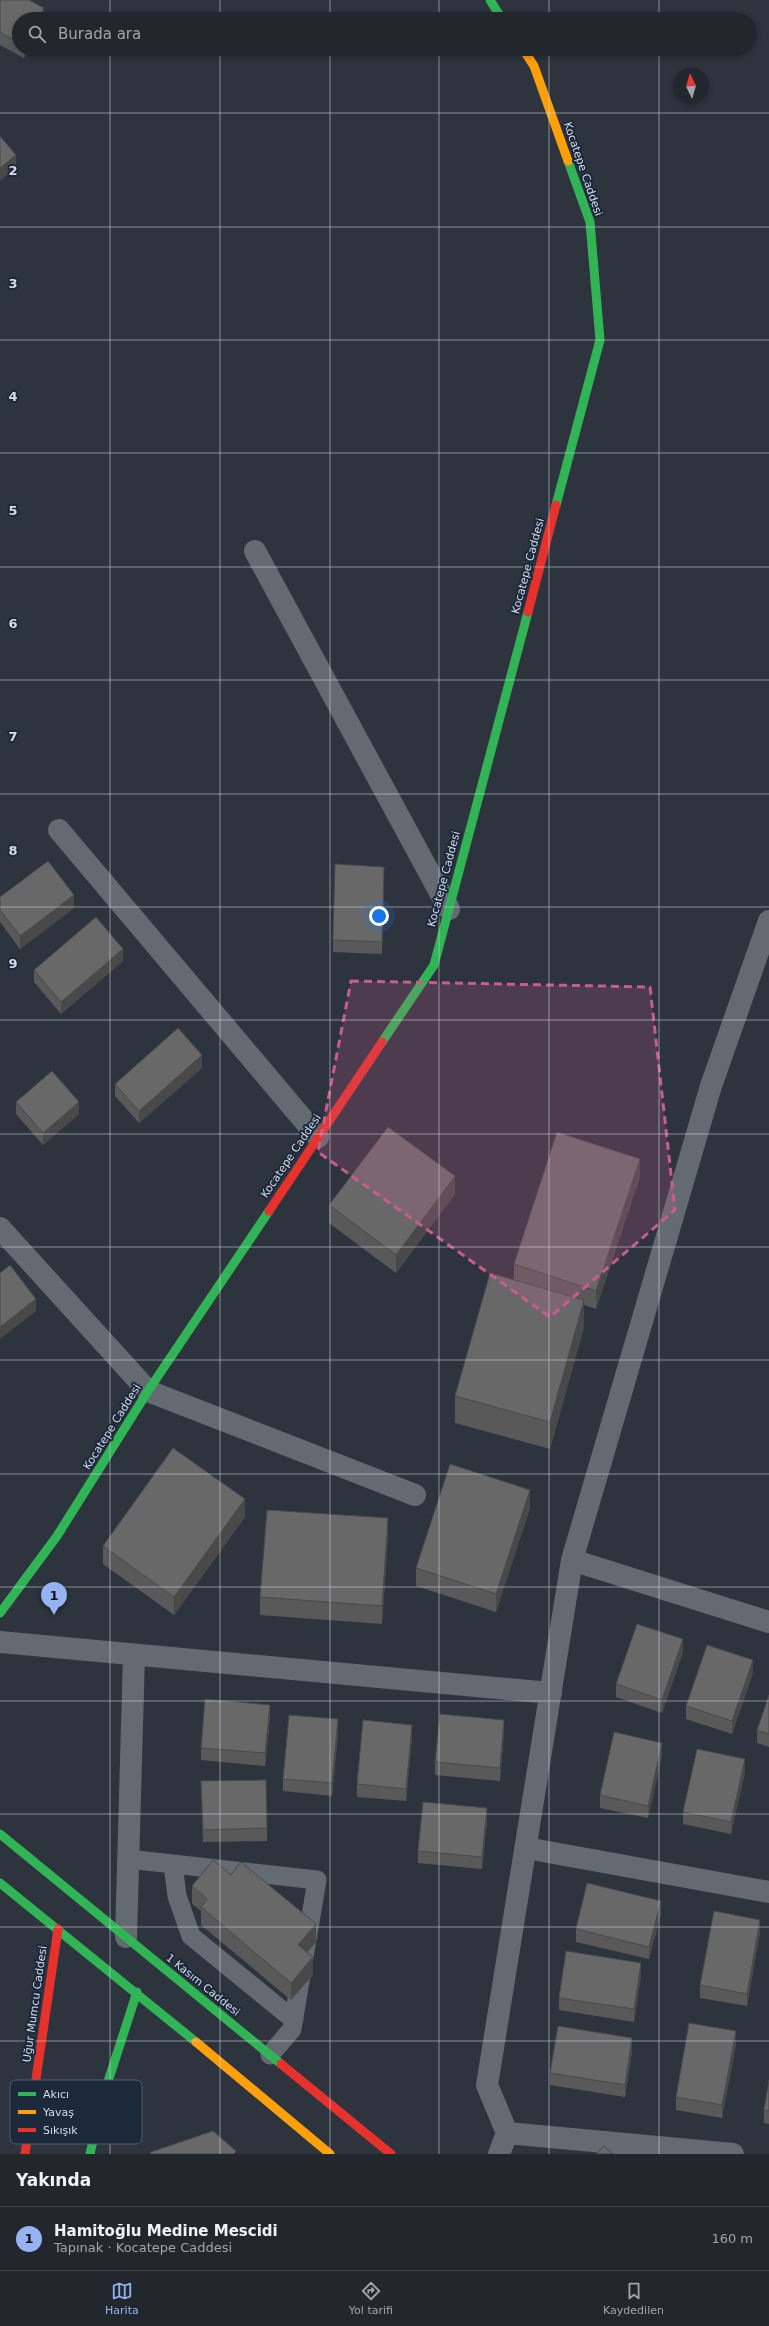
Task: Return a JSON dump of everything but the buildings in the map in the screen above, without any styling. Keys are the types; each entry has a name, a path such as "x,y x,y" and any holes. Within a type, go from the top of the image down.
{"street":[{"path":"490,0 498,12"},
{"name":"Kocatepe Caddesi","path":"0,1613 57,1536 148,1392 434,965 600,340 590,222 534,66 528,56"},
{"path":"255,551 449,909"},
{"path":"59,830 318,1137"},
{"path":"499,2154 507,2133 487,2085 572,1560 711,1086 769,921"},
{"path":"0,1228 148,1392 415,1495"},
{"path":"572,1560 769,1622"},
{"path":"0,1642 551,1694"},
{"path":"126,1937 134,1655"},
{"name":"1 Kasım Caddesi","path":"0,1834 391,2154"},
{"path":"526,1848 769,1892"},
{"path":"0,1883 137,1992 330,2154"},
{"name":"Uğur Mumcu Caddesi","path":"36,2080 58,1929"},
{"path":"108,2080 137,1992"},
{"path":"507,2133 733,2154"},
{"name":"Uğur Mumcu Caddesi","path":"25,2154 26,2144"},
{"path":"90,2154 92,2144"}],"lane":[{"path":"128,1859 317,1880 292,2029 270,2055"},
{"path":"174,1864 177,1896 191,1936 294,2020"}],"highlighted area":[{"path":"351,981 650,987 675,1210 550,1317 318,1152"}],"traffic: fast":[{"path":"490,0 498,12"},
{"path":"556,505 600,340 590,222 568,161"},
{"path":"382,1042 434,965 528,612"},
{"path":"0,1613 57,1536 148,1391 269,1211"},
{"path":"0,1834 281,2064"},
{"path":"0,1883 196,2042"},
{"path":"108,2080 137,1992"},
{"path":"90,2154 92,2144"}],"traffic: slow":[{"path":"528,56 534,66 568,161"},
{"path":"196,2042 330,2154"}],"traffic: jam":[{"path":"528,612 556,505"},
{"path":"269,1211 382,1042"},
{"path":"36,2080 58,1929"},
{"path":"281,2064 391,2154"},
{"path":"25,2154 26,2144"}],"place":[{"name":"Hamitoğlu Medine Mescidi","path":"54,1615"}]}
